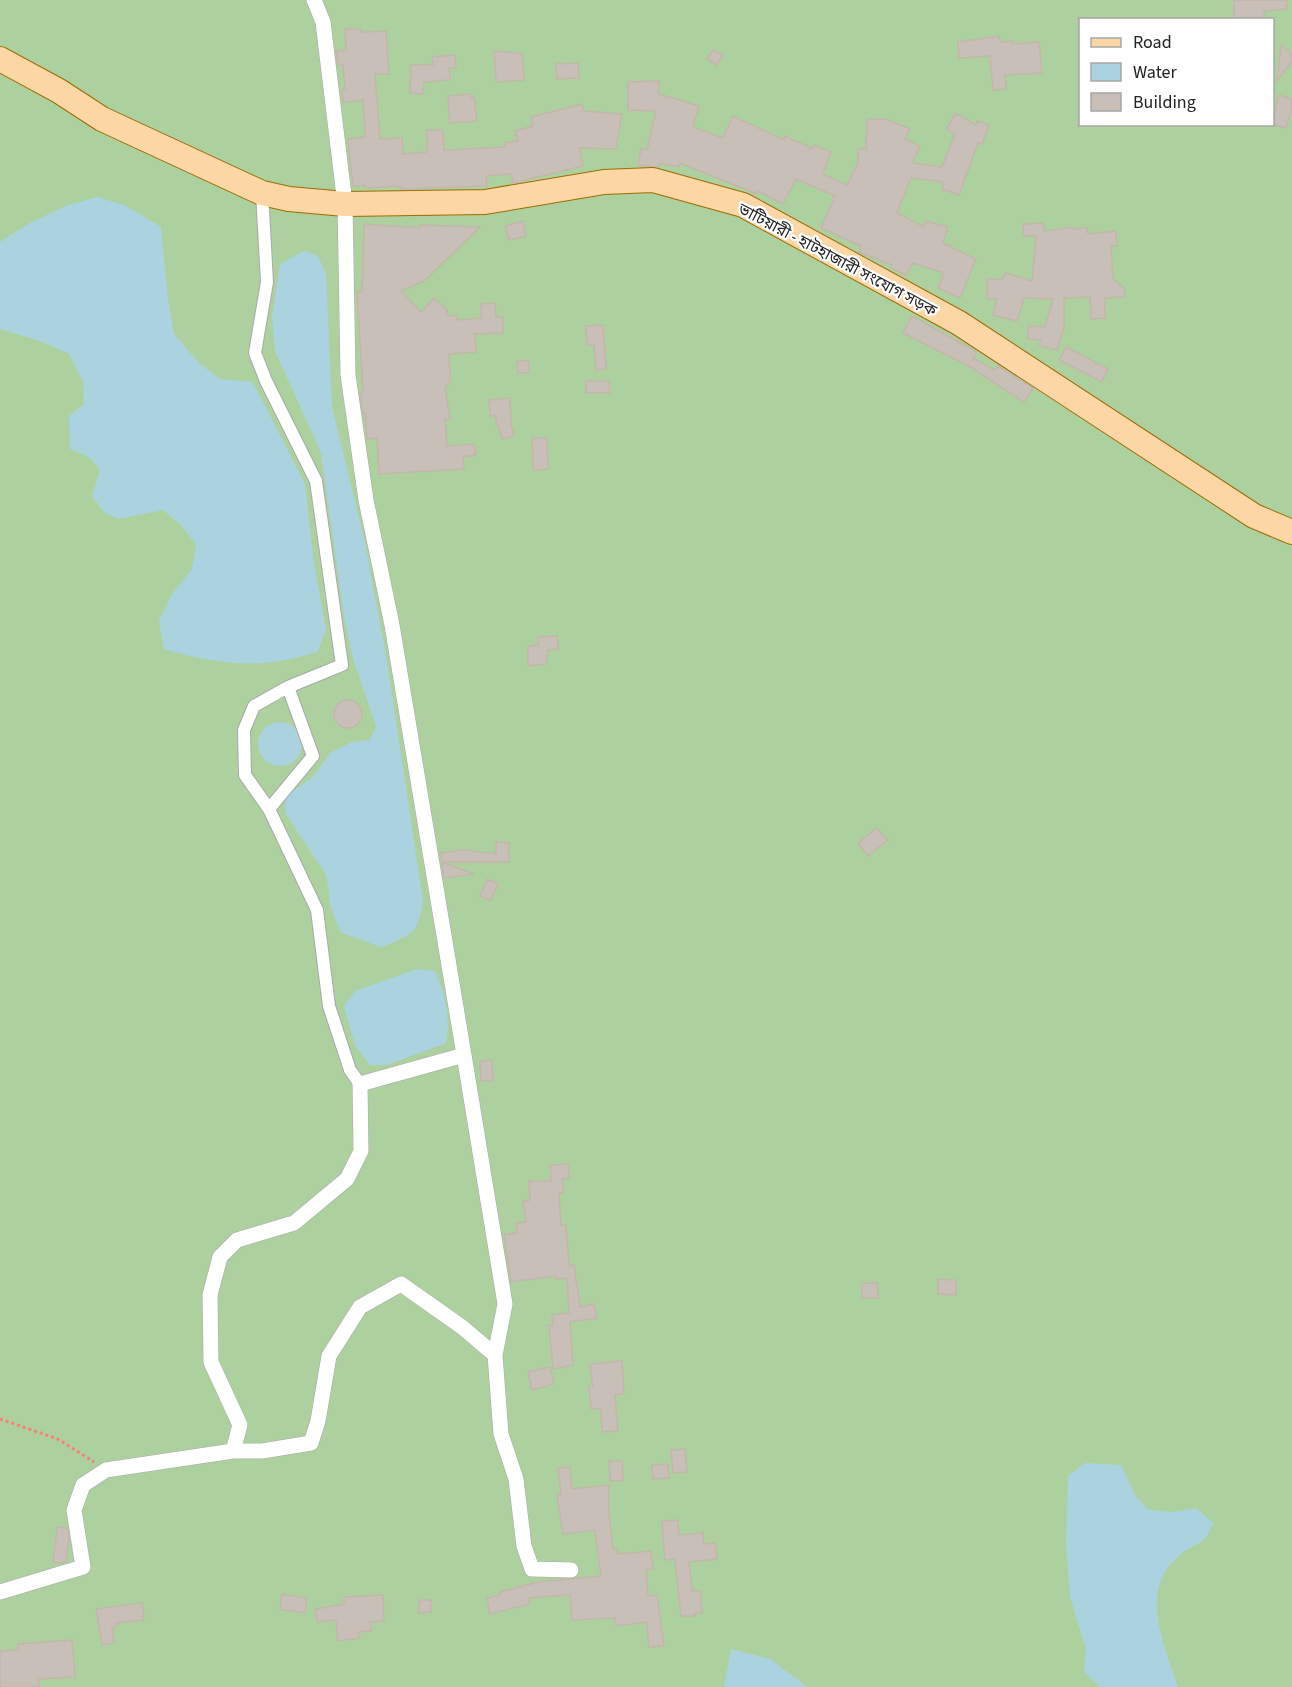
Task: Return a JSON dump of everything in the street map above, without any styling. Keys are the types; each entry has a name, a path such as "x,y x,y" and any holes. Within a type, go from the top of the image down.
{"main road":[{"name":"ভাটিয়ারী - হাটহাজারী সংযোগ সড়ক","path":"0,59 59,91 102,119 262,193 289,199 345,204 485,202 604,182 653,180 742,206 959,323 1254,516 1292,532"}],"street":[{"path":"314,0 323,22 345,204 348,375 366,500 392,625 505,1304 495,1355 501,1434 516,1479 524,1546 532,1569 571,1570"},
{"path":"233,1451 240,1425 211,1362 210,1295 220,1257 237,1240 294,1224 347,1179 361,1151 360,1084 350,1070 329,1006 317,910 269,808 245,775 244,730 254,706 288,687 342,665 316,481 266,381 255,353 267,282 262,193"},
{"path":"269,808 313,756 288,687"},
{"path":"360,1084 464,1055"},
{"path":"0,1592 83,1567 74,1510 83,1485 106,1470 233,1451 262,1451 311,1443 318,1421 329,1356 360,1307 401,1284 462,1327 495,1355"}],"path":[{"path":"0,1419 58,1438 106,1470"}],"green space":[{"path":"0,0 1292,0 1292,1687 0,1687"}],"water":[{"path":"98,197 126,206 161,227 174,334 199,363 220,379 253,382 305,484 314,564 326,629 318,651 286,660 240,663 209,660 164,649 159,621 171,595 192,569 196,544 181,525 163,510 119,519 104,512 92,496 100,470 89,457 70,449 69,416 84,404 83,381 68,353 37,340 0,329 0,242 30,223 68,205"},
{"path":"304,251 318,256 326,274 332,407 364,538 387,661 423,901 419,921 411,932 400,940 381,947 340,932 331,907 326,875 285,813 286,796 313,777 330,753 352,742 370,740 376,726 353,659 344,616 321,453 275,351 272,317 280,264"},
{"path":"280,722 289,723 296,728 301,735 301,753 296,760 289,765 280,766 271,765 264,760 259,753 258,744 259,735 264,728 271,723"},
{"path":"417,969 435,971 439,980 447,1015 446,1043 387,1065 370,1065 355,1046 344,1006 355,991"},
{"path":"1085,1463 1121,1465 1135,1495 1148,1510 1173,1512 1196,1508 1213,1523 1204,1540 1181,1554 1168,1568 1160,1584 1157,1600 1158,1618 1166,1653 1178,1687 1100,1687 1084,1672 1086,1649 1070,1597 1066,1545 1068,1476"},
{"path":"731,1649 770,1659 807,1687 724,1687"}],"building":[{"path":"1234,0 1286,0 1287,9 1264,11 1265,18 1234,18"},
{"path":"345,29 361,29 361,32 386,31 389,74 375,74 380,139 402,138 403,154 427,152 427,130 443,130 444,150 505,147 505,143 518,141 515,131 533,126 531,117 582,104 584,111 622,114 616,149 580,148 583,166 513,183 511,174 486,176 487,186 400,189 400,186 365,188 365,185 353,186 348,139 365,137 365,132 363,100 343,102 342,89 345,89 343,65 338,65 336,51 346,50"},
{"path":"999,36 1000,42 1013,41 1013,44 1039,42 1042,73 1005,75 1006,89 993,90 990,56 959,58 958,42"},
{"path":"1281,45 1292,54 1292,61 1277,81"},
{"path":"713,50 723,55 717,65 707,59"},
{"path":"494,51 522,53 524,80 496,82"},
{"path":"455,55 456,68 449,68 450,80 424,82 423,94 410,93 411,65 433,65 432,57"},
{"path":"578,63 579,78 557,79 556,64"},
{"path":"659,81 659,94 699,106 693,127 723,138 733,116 784,140 785,136 813,149 814,145 831,152 823,174 847,185 858,162 858,149 866,149 867,119 886,119 910,129 905,139 920,146 912,163 942,167 955,134 946,129 956,113 976,125 977,121 989,125 982,144 978,143 959,195 942,189 944,182 911,178 897,213 924,227 926,221 948,227 943,243 976,259 960,298 938,288 944,273 913,263 906,275 891,268 892,265 859,252 861,246 821,228 835,196 796,179 783,204 758,191 757,194 680,163 679,167 660,163 659,167 638,165 641,149 647,150 656,111 628,110 628,82"},
{"path":"470,94 471,97 474,96 477,121 450,123 448,96"},
{"path":"1279,95 1292,99 1286,128 1274,125"},
{"path":"523,221 526,236 509,240 505,226"},
{"path":"1043,223 1044,231 1074,227 1074,229 1087,228 1088,234 1116,231 1117,246 1111,246 1113,279 1124,288 1125,297 1105,298 1105,318 1091,319 1090,297 1064,298 1064,327 1057,350 1039,345 1041,340 1028,339 1028,326 1045,327 1053,299 1024,298 1017,321 993,315 997,299 987,299 987,279 1003,279 1005,273 1032,281 1036,236 1024,236 1023,224"},
{"path":"364,224 420,228 420,225 480,227 424,281 401,291 421,312 434,298 447,310 448,316 456,315 457,320 481,318 481,304 495,303 496,317 503,317 503,333 475,334 476,352 449,354 450,381 445,388 450,419 445,419 447,446 474,444 476,455 463,457 464,469 379,474 377,438 367,439 365,413 363,414 360,393 363,393 357,292 362,292"},
{"path":"912,316 977,352 974,358 995,370 998,366 1033,388 1024,402 969,366 903,333"},
{"path":"603,325 606,369 596,370 594,345 587,345 586,326"},
{"path":"1066,347 1108,369 1102,382 1059,360"},
{"path":"517,361 529,361 529,373 518,373"},
{"path":"586,381 609,381 610,393 586,393"},
{"path":"510,398 514,436 502,439 498,424 496,424 496,416 490,416 489,400"},
{"path":"532,438 547,438 548,469 533,470"},
{"path":"557,636 558,649 548,650 546,664 528,666 528,646 538,645 538,637"},
{"path":"348,700 358,704 362,714 358,724 348,728 338,724 334,714 338,704"},
{"path":"877,828 888,840 868,856 858,843"},
{"path":"496,842 509,843 509,862 442,862 440,853 464,850 496,854"},
{"path":"442,862 474,874 444,878"},
{"path":"487,879 498,884 491,900 480,896"},
{"path":"492,1060 493,1081 481,1081 480,1061"},
{"path":"568,1164 569,1178 563,1179 563,1193 559,1193 561,1225 566,1225 569,1266 574,1265 580,1307 594,1304 597,1318 570,1322 573,1365 553,1369 549,1325 553,1325 552,1315 569,1313 567,1278 557,1279 556,1276 511,1282 504,1234 517,1233 516,1223 526,1222 523,1201 530,1200 529,1181 551,1181 550,1165"},
{"path":"938,1279 956,1280 956,1295 938,1294"},
{"path":"862,1283 877,1283 878,1298 862,1298"},
{"path":"622,1361 624,1394 615,1395 618,1431 602,1432 601,1409 591,1409 589,1387 593,1387 590,1364"},
{"path":"550,1367 554,1384 532,1390 528,1372"},
{"path":"685,1449 687,1472 673,1473 671,1450"},
{"path":"609,1461 622,1461 623,1481 610,1481"},
{"path":"668,1464 669,1478 653,1479 652,1465"},
{"path":"570,1467 572,1489 609,1485 609,1514 613,1549 617,1549 618,1554 651,1551 653,1569 646,1570 648,1596 657,1595 664,1646 649,1647 647,1622 616,1626 615,1618 572,1620 570,1595 528,1598 530,1604 490,1614 487,1598 500,1595 500,1592 538,1582 601,1576 595,1530 563,1534 557,1495 561,1494 558,1468"},
{"path":"678,1520 679,1535 703,1533 704,1544 715,1543 717,1559 689,1562 692,1591 701,1591 702,1613 695,1613 695,1616 681,1616 675,1559 665,1560 662,1521"},
{"path":"57,1527 67,1528 69,1538 66,1562 62,1563 53,1562"},
{"path":"282,1594 307,1598 305,1613 280,1609"},
{"path":"383,1595 384,1621 370,1622 371,1631 358,1632 359,1638 338,1641 336,1620 317,1622 315,1609 344,1604 344,1597"},
{"path":"419,1600 431,1600 431,1612 419,1613"},
{"path":"142,1603 144,1620 116,1623 116,1627 112,1628 114,1643 102,1645 96,1609"},
{"path":"72,1640 75,1677 39,1679 39,1687 0,1687 0,1651 18,1650 18,1644"}]}
